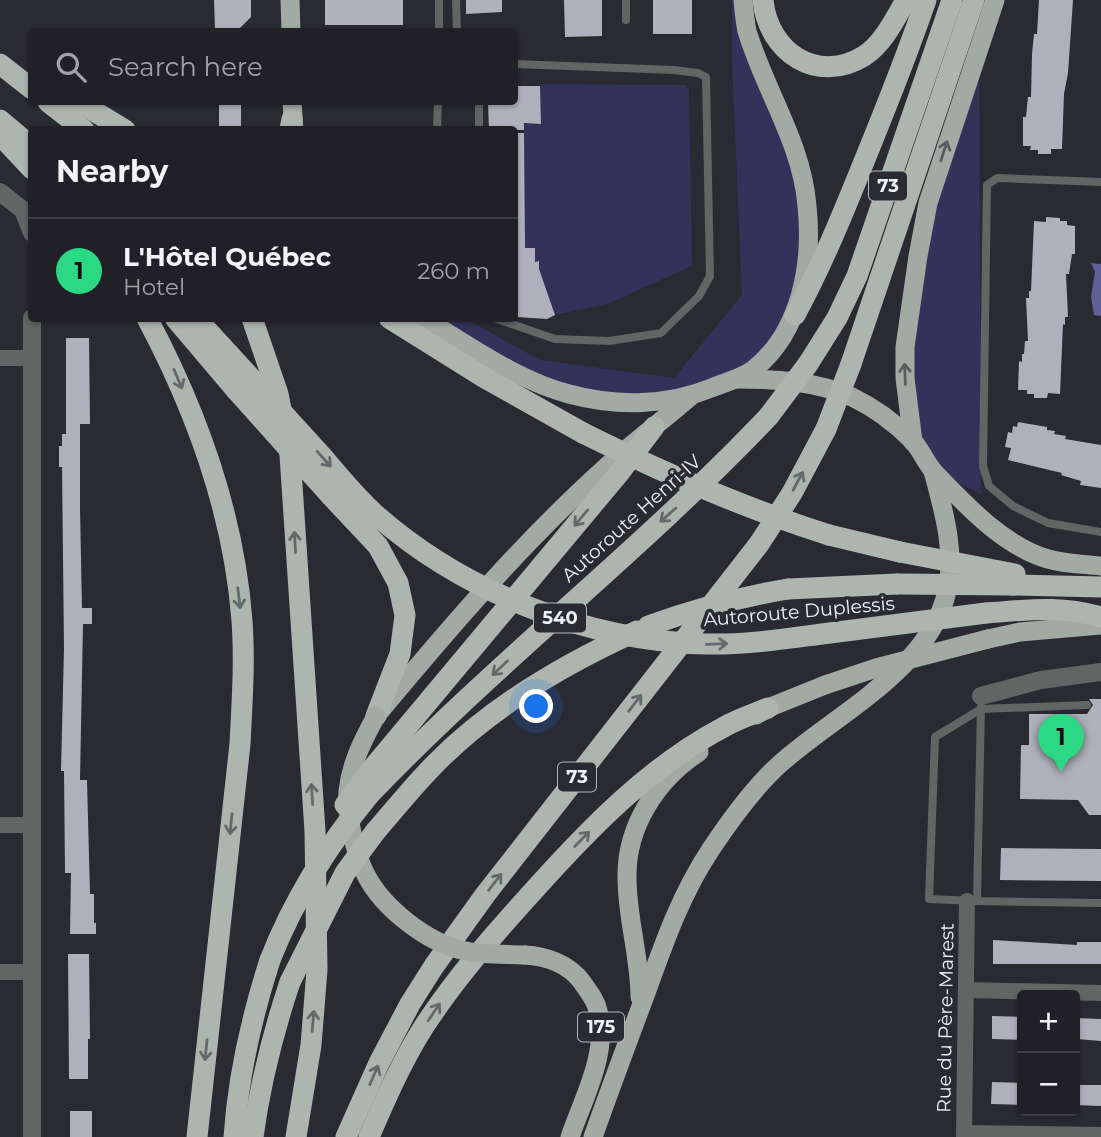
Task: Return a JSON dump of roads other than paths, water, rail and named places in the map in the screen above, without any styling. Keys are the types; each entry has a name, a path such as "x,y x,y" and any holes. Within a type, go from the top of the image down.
{"highway":[{"path":"290,0 291,28"},
{"path":"743,0 747,30 797,153 804,179 808,237 804,277 795,315"},
{"path":"763,0 765,15 773,34 786,52 804,62 823,66 851,62 866,55 881,39 906,0"},
{"path":"430,322 514,372 569,394 610,401 643,403 691,396 750,372 780,342 816,276 908,52 926,0"},
{"name":"Autoroute Henri-IV","path":"234,1137 236,1107 260,991 281,933 310,878 340,831 369,795 509,660 718,469 769,416 808,365 837,318 857,276 952,0"},
{"name":"73","path":"346,1137 404,1016 434,966 485,895 759,544 792,493 825,429 851,364 974,0"},
{"path":"913,442 905,379 905,347 918,256 928,203 995,0"},
{"path":"0,62 28,74"},
{"path":"0,62 28,86"},
{"path":"52,105 79,126"},
{"path":"82,105 111,126"},
{"path":"83,105 118,126"},
{"path":"0,120 28,144"},
{"path":"0,135 28,165"},
{"path":"149,322 196,422 217,485 234,559 242,620 244,682 240,744 197,1137"},
{"path":"178,322 236,390 379,546 398,583 405,615 400,654 376,716"},
{"name":"Autoroute Duplessis","path":"200,322 353,491 402,536 452,569 495,592 557,618 648,639 709,644 1039,609 1075,610 1101,617"},
{"path":"253,322 278,394 290,456 315,831 317,970 311,1045 296,1137"},
{"path":"395,322 485,379 583,433 651,467 723,497 829,535 1013,579"},
{"path":"731,379 815,384 852,397 877,412 913,442 933,471 999,533 1026,551 1049,559 1101,566"},
{"path":"376,716 469,607 543,529 605,468 691,396"},
{"path":"281,933 286,906 299,877 328,828 371,770 620,472 654,427"},
{"path":"624,1052 674,916 691,879 730,821 780,764 864,699 899,668 920,644 938,616 947,592 950,553 946,523 933,471"},
{"path":"253,1137 258,1091 290,982 345,873 375,832 436,763 517,696 582,656 648,626 738,597 788,589 1013,579 1101,586"},
{"path":"369,1137 391,1085 422,1030 449,990 494,935 614,806 679,755 725,726 825,685 876,668 1020,632 1101,625"},
{"path":"624,1052 640,999 640,975 626,879 629,851 636,826 666,779 689,758 768,708"},
{"name":"175","path":"376,716 353,763 348,793 354,842 365,874 382,898 406,922 434,939 465,951 538,956 560,963 578,977 598,1008 600,1041 592,1076 570,1137"},
{"name":"175","path":"593,1137 624,1052"}],"street":[{"path":"0,192 16,203 28,221"},
{"path":"32,322 32,1137"},
{"path":"0,358 32,358"},
{"path":"981,702 1041,680 1101,672"},
{"path":"0,825 32,825"},
{"name":"Rue du Père-Marest","path":"964,1135 966,990 972,901"},
{"path":"0,972 32,972"},
{"path":"966,990 1101,993"},
{"path":"964,1135 1101,1135"}],"lane":[{"path":"439,0 439,28"},
{"path":"456,0 457,28"},
{"path":"626,0 626,20"},
{"path":"506,322 555,339 610,341 661,333 699,296 709,276 706,78 698,73 674,70 518,64"},
{"path":"437,126 438,105"},
{"path":"479,126 480,105"},
{"path":"1101,182 997,178 987,185 983,466 989,486 1013,506 1048,523 1101,532"},
{"path":"972,901 981,702"},
{"path":"1087,705 981,702 935,737 929,899 1101,903"}],"place":[{"name":"L'Hôtel Québec","path":"1061,772"}]}
